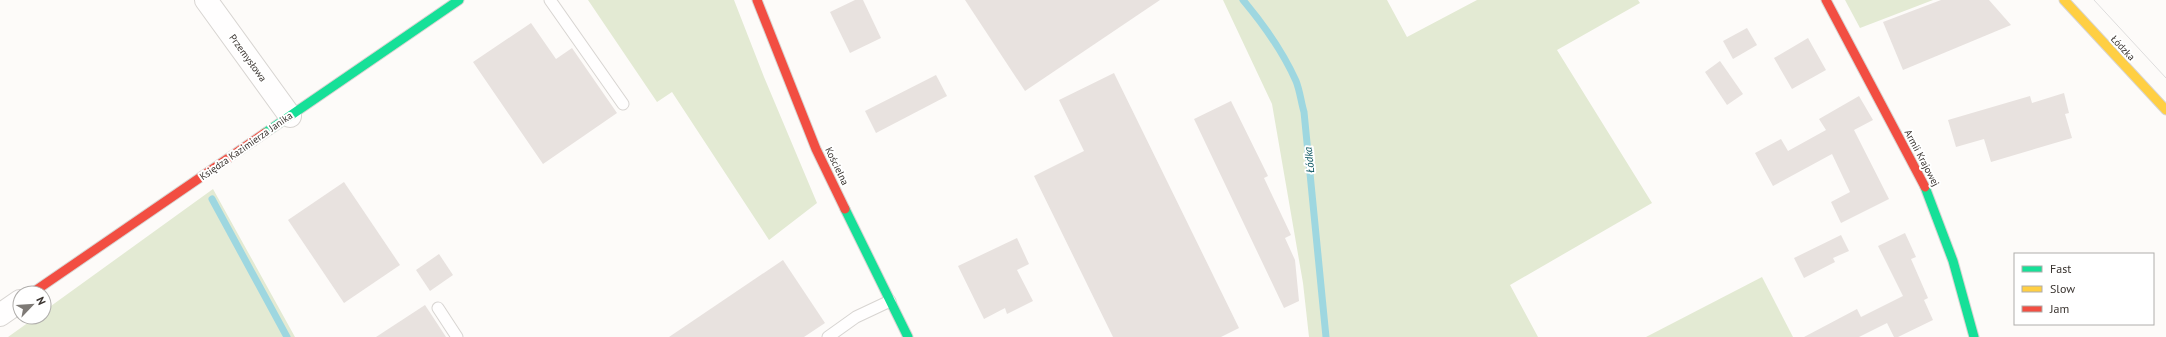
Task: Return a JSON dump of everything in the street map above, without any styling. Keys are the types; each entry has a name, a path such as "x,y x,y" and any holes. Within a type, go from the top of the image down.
{"street":[{"name":"Przemysłowa","path":"206,0 290,116"},
{"name":"Księdza Kazimierza Janika","path":"44,285 459,0"},
{"name":"Kościelna","path":"756,0 816,149 908,337"},
{"name":"Armii Krajowej","path":"1826,0 1926,188 1938,215 1960,278 1974,337"},
{"name":"Łódzka","path":"2064,0 2166,110"},
{"path":"0,315 12,307"}],"lane":[{"path":"550,0 623,104"},
{"path":"828,337 856,317 890,301"},
{"path":"438,308 458,337"}],"green space":[{"path":"588,0 734,0 764,77 817,203 769,240 672,92 657,102"},
{"path":"1223,0 1387,0 1407,37 1477,0 1638,0 1640,3 1557,50 1652,203 1510,285 1538,337 1309,337 1303,283 1272,104"},
{"path":"1845,0 1933,0 1860,28"},
{"path":"213,189 295,337 8,337 25,325 52,325 52,305"},
{"path":"1762,277 1793,337 1646,337"}],"building":[{"path":"855,0 863,0 881,38 850,53 830,12"},
{"path":"965,0 1160,0 1025,91"},
{"path":"1941,0 1989,0 2011,25 1903,70 1883,22"},
{"path":"531,23 556,59 572,48 617,113 543,164 473,62"},
{"path":"1747,28 1757,45 1733,59 1723,41"},
{"path":"1808,38 1826,70 1792,89 1774,58"},
{"path":"1720,61 1743,94 1727,105 1705,72"},
{"path":"1114,73 1239,328 1221,337 1113,337 1034,176 1084,151 1059,100"},
{"path":"936,75 947,96 876,133 865,111"},
{"path":"2064,93 2069,113 2065,114 2072,138 1991,162 1984,139 1956,147 1948,120 2030,96 2032,103"},
{"path":"1859,96 1873,120 1854,130 1889,199 1841,223 1831,202 1850,192 1832,154 1773,186 1755,153 1781,139 1788,151 1826,130 1819,119"},
{"path":"1231,101 1268,176 1264,178 1291,235 1285,238 1295,260 1299,301 1284,308 1194,119"},
{"path":"344,182 400,265 344,303 288,220"},
{"path":"1905,233 1916,257 1911,259 1928,298 1924,300 1933,320 1898,337 1894,337 1887,323 1859,337 1804,337 1857,309 1861,317 1903,296 1878,246"},
{"path":"1841,235 1849,251 1833,258 1835,262 1804,278 1794,258"},
{"path":"1017,238 1029,264 1017,270 1033,301 1007,314 1005,308 984,319 958,266"},
{"path":"439,254 453,275 430,291 416,270"},
{"path":"783,260 825,323 804,337 669,337"},
{"path":"425,305 446,337 376,337"}],"waterway":[{"name":"Łódka","path":"1243,0 1266,29 1291,70 1296,81 1304,112 1326,337"},
{"path":"212,199 287,337"}],"tram line":[{"path":"2094,0 2166,78"}],"traffic: fast":[{"path":"265,133 459,0"},
{"path":"1925,187 1953,261 1974,337"},
{"path":"845,209 908,337"}],"traffic: slow":[{"path":"2064,0 2166,110"}],"traffic: jam":[{"path":"757,0 816,149 845,209"},
{"path":"1826,0 1925,187"},
{"path":"44,285 265,133"}]}
